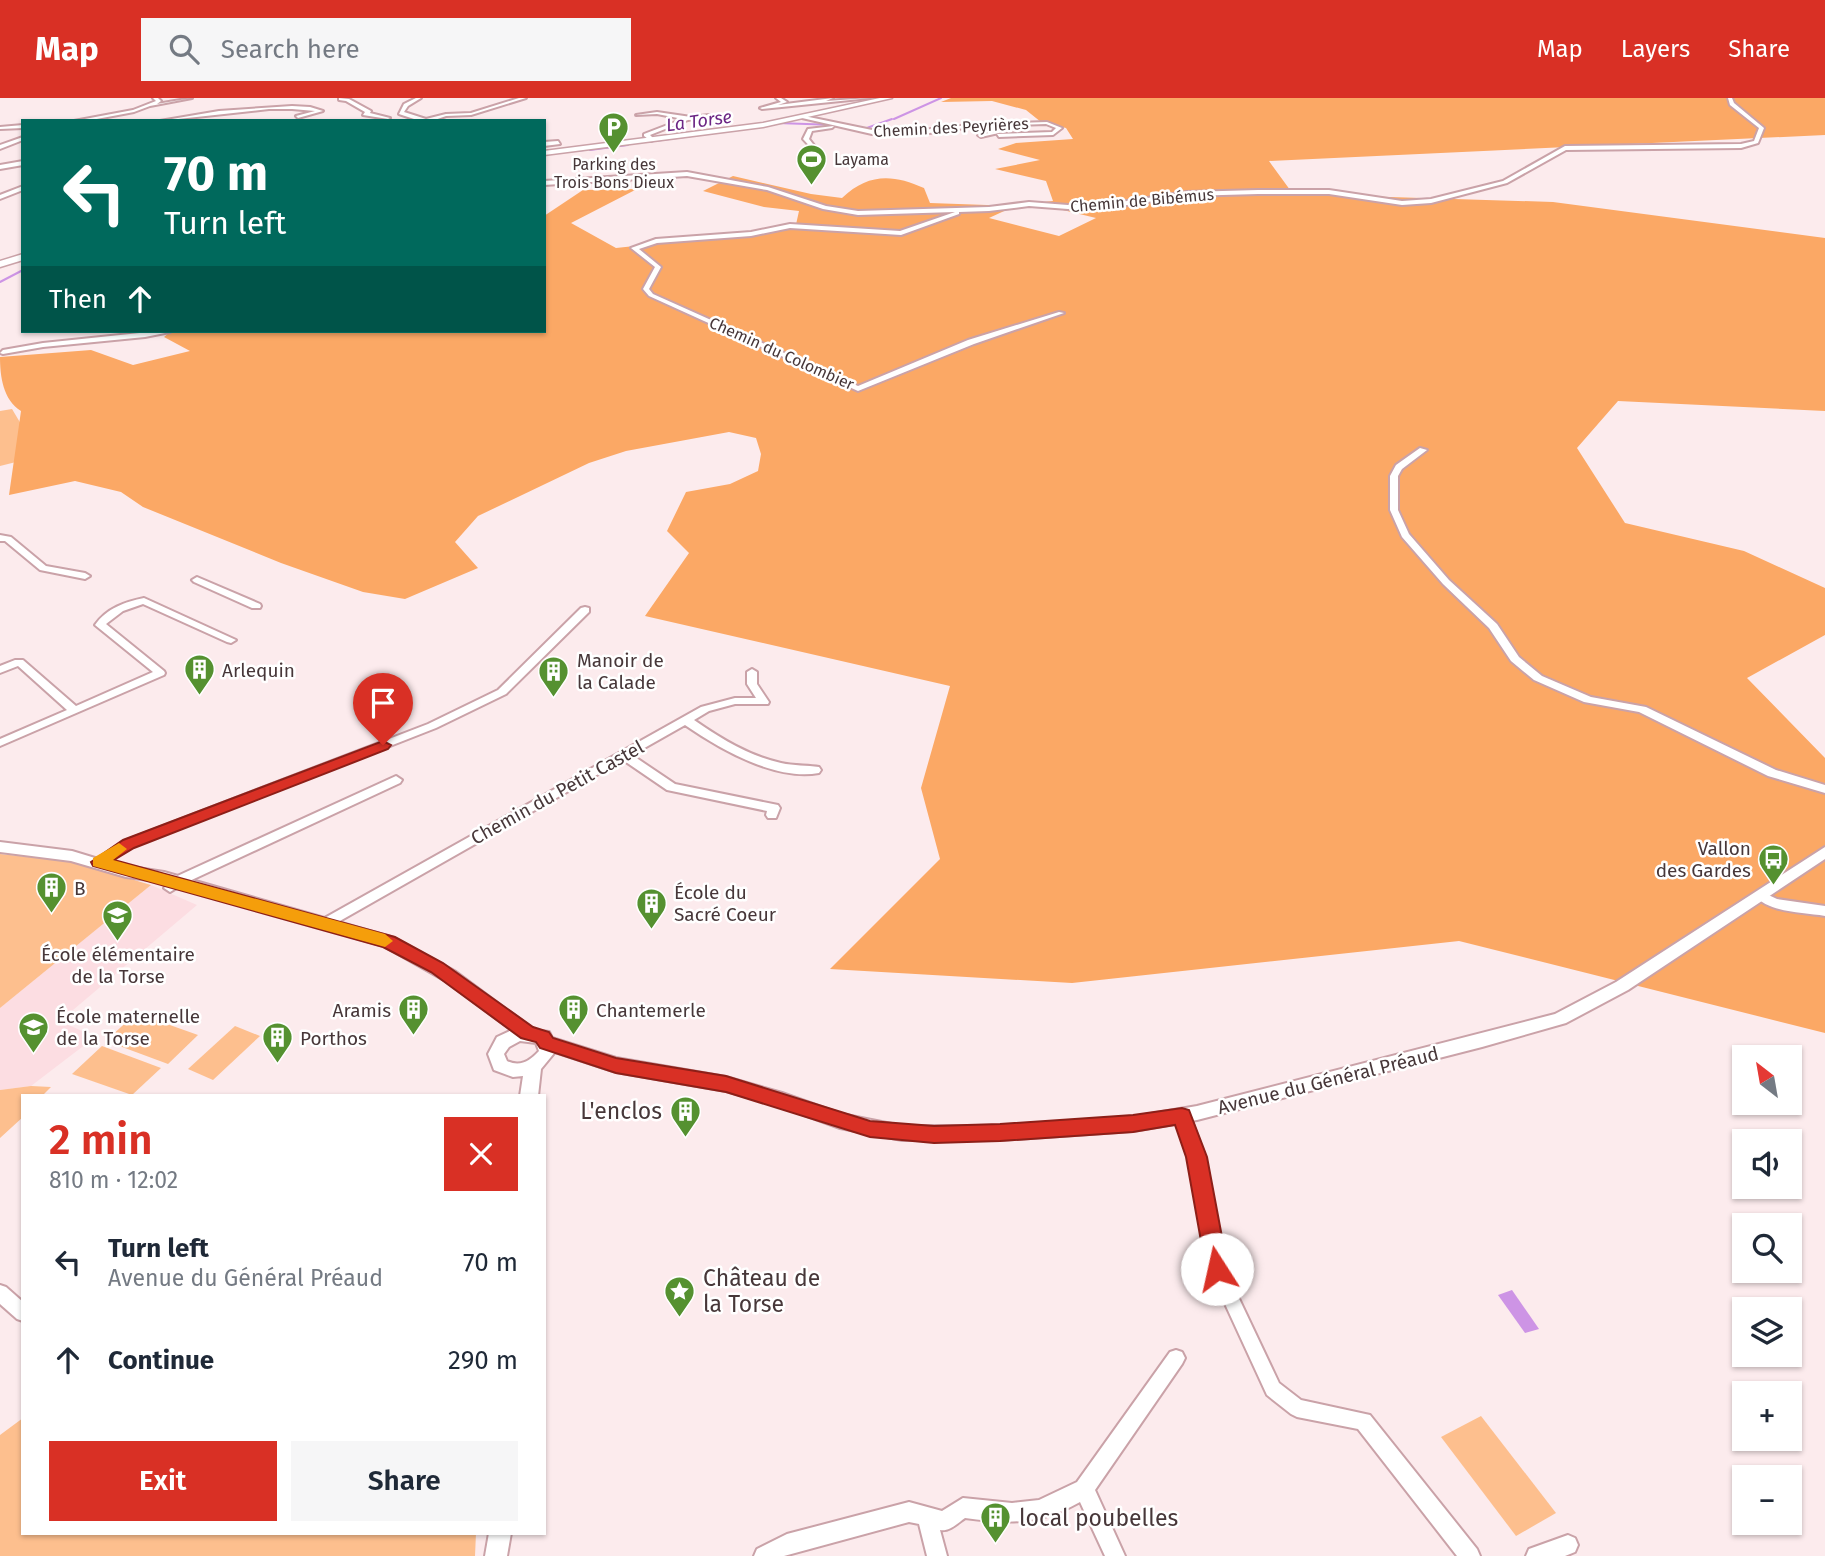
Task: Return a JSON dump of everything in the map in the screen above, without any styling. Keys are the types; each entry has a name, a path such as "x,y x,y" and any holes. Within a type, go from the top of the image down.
{"main road":[{"path":"546,153 678,137 807,117 870,100 889,98"},
{"path":"600,147 678,137"},
{"path":"0,264 21,258"}],"street":[{"path":"151,106 159,101 155,98"},
{"path":"86,119 190,98"},
{"path":"403,113 410,102 418,98"},
{"path":"433,119 446,115 471,114 524,98"},
{"path":"778,98 785,102 762,108 882,98"},
{"path":"810,104 831,98"},
{"name":"Chemin de Bibémus","path":"546,183 681,173 765,188 825,208 858,213 989,209 1029,204 1068,207 1116,205 1187,194 1258,192 1329,192 1402,203 1431,201 1520,176 1565,148 1741,146 1756,142 1762,128 1732,104 1730,98"},
{"path":"341,99 369,111 365,114 391,117"},
{"path":"173,119 212,112 304,106 321,111 298,117"},
{"path":"384,119 403,113 420,119"},
{"path":"638,115 657,113 690,119"},
{"path":"652,139 646,135 690,119 709,116"},
{"name":"Chemin des Peyrières","path":"807,117 887,133 979,125 1048,123 1060,128 1053,133 999,135"},
{"path":"0,128 21,126"},
{"path":"818,152 806,139 810,130 843,126"},
{"path":"981,135 1015,131 1034,135"},
{"path":"0,147 21,139"},
{"path":"546,144 558,143"},
{"path":"0,147 14,149"},
{"path":"0,167 21,163"},
{"path":"0,197 21,188"},
{"name":"Chemin du Colombier","path":"989,209 954,214 901,233 803,225 751,234 656,241 635,247 635,251 658,269 646,289 651,295 858,389 971,342 1061,313"},
{"path":"3,352 48,343 108,340 159,333"},
{"path":"1423,450 1399,467 1394,476 1394,510 1405,535 1446,582 1493,626 1515,659 1531,672 1588,700 1642,709 1772,773 1825,789"},
{"path":"0,538 9,539 43,568 85,576"},
{"path":"197,580 256,606"},
{"path":"0,743 160,673 100,625 102,620 132,603 144,601 231,640"},
{"path":"99,862 128,844 432,726 502,692 585,610"},
{"path":"0,670 19,662 74,710"},
{"name":"Chemin du Petit Castel","path":"326,923 686,720 721,703 764,702 752,684 752,672"},
{"path":"686,720 771,765 794,771 815,770"},
{"path":"624,755 671,787 774,808 772,815"},
{"path":"174,884 396,780"},
{"path":"0,847 99,862 326,923 407,949 527,1032 543,1037 541,1056 528,1094"},
{"name":"Avenue du Général Préaud","path":"513,1071 541,1056 581,1052 616,1065 726,1084 840,1121 902,1133 1000,1133 1133,1124 1182,1116 1482,1041 1560,1018 1622,986 1825,852"},
{"path":"1760,895 1774,903 1825,911"},
{"path":"495,1008 503,1042 497,1060 506,1069 513,1071 526,1094"},
{"path":"503,1042 527,1032"},
{"path":"1182,1116 1196,1157 1217,1269 1273,1389 1297,1408 1363,1421 1470,1556"},
{"path":"0,1293 21,1311"},
{"path":"764,1556 787,1544 909,1512 944,1521 963,1508 1016,1516 1055,1505 1084,1489 1176,1358"},
{"path":"1084,1489 1115,1556"},
{"path":"927,1517 937,1556"},
{"path":"496,1556 500,1535"},
{"path":"1536,1556 1568,1545"}],"shaded area":[{"path":"951,98 1825,98 1825,135 1269,161 1293,194 1553,202 1825,238 1825,411 1618,401 1577,448 1625,523 1744,551 1825,588 1825,635 1747,678 1825,758 1825,1033 1459,941 1072,983 830,969 940,859 921,788 950,686 645,616 689,553 667,531 686,492 730,484 758,471 761,454 756,438 729,432 626,451 589,463 478,516 455,542 478,568 405,599 363,592 281,563 143,507 121,492 75,481 9,495 21,411 6,394 0,357 91,350 133,365 190,351 164,337 169,333 546,333 546,215 583,190 637,189 571,223 616,248 795,229 799,211 764,207 703,191 733,176 811,194 842,198 871,180 902,180 924,188 930,203 1015,206 989,218 1059,236 1096,218 1034,203 1053,201 1046,181 995,169 1040,160 998,149 1016,143 1073,139 1066,128 1041,122 1026,110 992,101 941,102"},
{"path":"12,409 40,456 0,466 0,411"},
{"path":"0,854 70,861 151,885 0,1008"},
{"name":"École élémentaire de la Torse","path":"151,885 197,905 60,1021 95,1037 31,1086 0,1090 0,1008"},
{"path":"136,1013 198,1035 168,1064 106,1041"},
{"path":"235,1026 260,1036 213,1080 188,1069"},
{"path":"102,1046 161,1068 133,1094 72,1074"},
{"path":"31,1086 51,1087 44,1094 21,1094 21,1119 0,1138 0,1090"},
{"path":"1512,1290 1539,1329 1525,1333 1498,1295"},
{"path":"1481,1416 1556,1513 1516,1536 1441,1437"},
{"path":"21,1419 21,1535 476,1535 475,1556 0,1556 0,1435"}],"waterway":[{"path":"894,119 941,98"},
{"path":"864,129 892,119"},
{"name":"La Torse","path":"777,123 836,125"},
{"name":"La Torse","path":"647,142 707,134"},
{"name":"La Torse","path":"590,150 628,145"},
{"name":"La Torse","path":"565,152 584,150"},
{"name":"La Torse","path":"0,282 21,271"}],"slow traffic":[{"path":"119,849 99,862 164,877 385,941"}],"place":[{"name":"Parking des Trois Bons Dieux","path":"614,154"},
{"name":"Layama","path":"811,186"},
{"name":"Arlequin","path":"199,697"},
{"name":"Manoir de la Calade","path":"554,698"},
{"name":"Vallon des Gardes","path":"1774,886"},
{"name":"B","path":"51,915"},
{"name":"École du Sacré Coeur","path":"651,930"},
{"name":"École élémentaire de la Torse","path":"118,942"},
{"name":"Aramis","path":"414,1037"},
{"name":"Chantemerle","path":"573,1037"},
{"name":"École maternelle de la Torse","path":"33,1054"},
{"name":"Porthos","path":"277,1065"},
{"name":"L'enclos","path":"685,1138"},
{"name":"Château de la Torse","path":"680,1318"},
{"name":"local poubelles","path":"996,1545"}],"route":[{"path":"383,745 128,844 99,862 164,877 407,949 513,1019 527,1032 543,1037 546,1043 616,1065 726,1084 870,1129 934,1135 1000,1133 1133,1124 1182,1116 1196,1157 1217,1269"}]}
